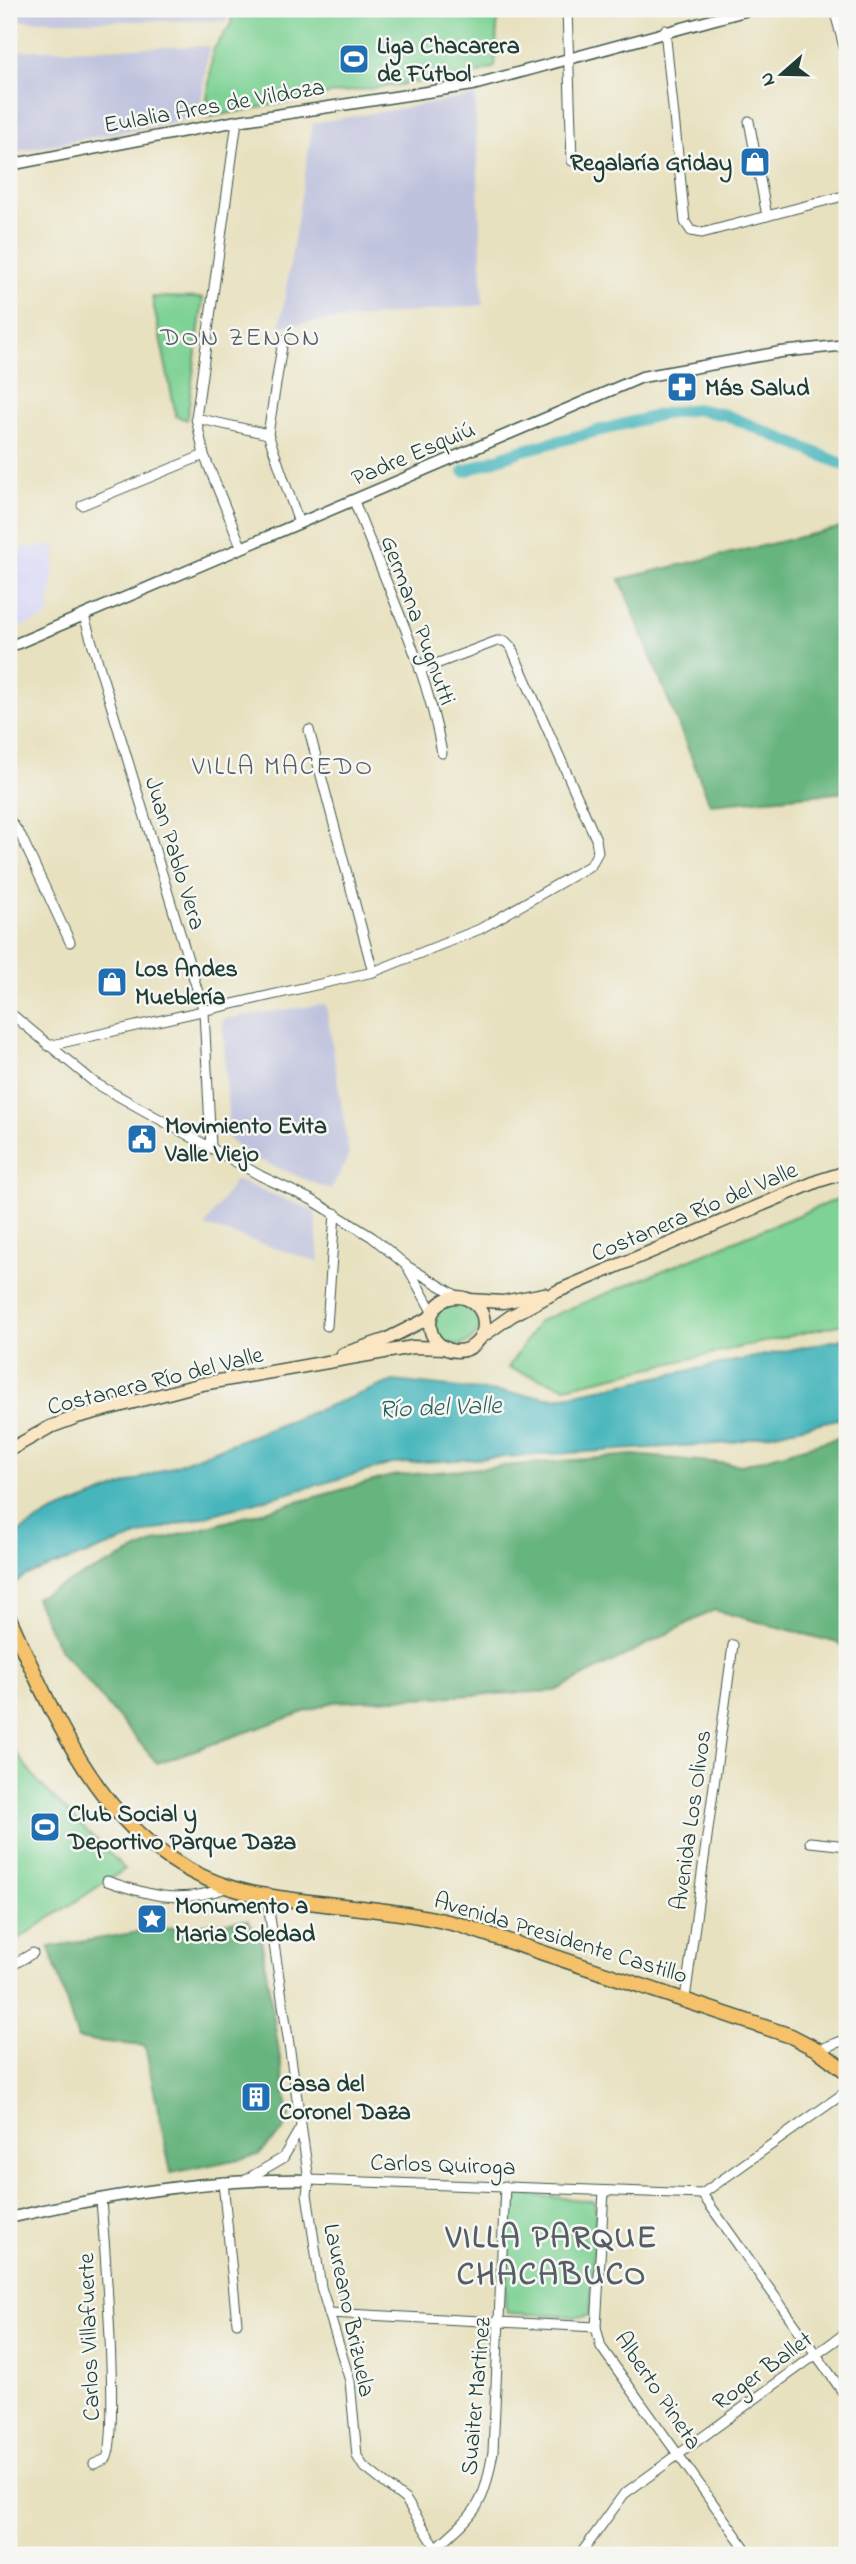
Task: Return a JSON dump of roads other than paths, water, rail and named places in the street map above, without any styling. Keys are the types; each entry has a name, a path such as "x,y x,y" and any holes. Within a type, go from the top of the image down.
{"main road":[{"name":"Costanera Río del Valle","path":"480,1338 501,1321 558,1291 818,1181 847,1172"},
{"name":"Costanera Río del Valle","path":"464,1298 503,1302 558,1291"},
{"path":"464,1298 480,1310 483,1318 480,1338 464,1350 446,1348 433,1335 432,1315 442,1302 464,1298"},
{"name":"Costanera Río del Valle","path":"316,1363 385,1340 432,1315"},
{"name":"Costanera Río del Valle","path":"9,1450 40,1431 77,1417 202,1384 413,1347 446,1348"},
{"name":"Avenida Presidente Castillo","path":"11,1623 69,1742 106,1802 152,1846 203,1878 267,1896 440,1920 791,2036 818,2050 847,2072"}],"street":[{"path":"567,9 566,58 572,161"},
{"name":"Eulalia Ares de Vildoza","path":"9,165 237,121 473,85 665,30 752,9"},
{"path":"834,9 847,58"},
{"path":"665,30 685,222 691,231 702,233 847,195"},
{"path":"237,121 196,418 204,455 241,546"},
{"path":"748,121 766,216"},
{"path":"283,340 268,434 299,523"},
{"name":"Padre Esquiú","path":"9,647 642,377 781,352 847,345"},
{"path":"196,418 268,434"},
{"path":"82,505 204,455"},
{"name":"Germana Pugnutti","path":"354,501 420,670 438,725 443,753"},
{"name":"Juan Pablo Vera","path":"84,616 204,1012 211,1147"},
{"path":"48,1046 373,972 480,929 591,865 598,852 590,826 505,641 420,670"},
{"path":"309,730 373,972"},
{"path":"9,820 21,836 70,942"},
{"path":"9,1012 79,1073 116,1096 335,1213 372,1237 407,1266 464,1298"},
{"path":"327,1326 335,1213"},
{"path":"407,1266 432,1315"},
{"name":"Avenida Los Olivos","path":"684,1999 733,1646"},
{"path":"810,1842 847,1846"},
{"path":"107,1881 142,1893 179,1899 203,1896 229,1887"},
{"name":"Laureano Brizuela","path":"267,1896 309,2180 309,2208 321,2287 350,2381 357,2456 363,2466 406,2500 439,2551"},
{"path":"9,1967 33,1953"},
{"path":"818,2050 847,2039"},
{"path":"847,2091 702,2194 847,2398"},
{"path":"247,2179 283,2158 301,2125"},
{"name":"Carlos Quiroga","path":"9,2218 102,2200 247,2179 702,2194"},
{"path":"223,2182 237,2323"},
{"name":"Suaiter Martinez","path":"439,2551 473,2516 485,2494 493,2452 505,2186"},
{"path":"596,2327 604,2191"},
{"name":"Carlos Villafuerte","path":"94,2463 106,2459 112,2445 111,2362 102,2200"},
{"name":"Alberto Pineta","path":"329,2313 596,2327 601,2347 750,2555"},
{"name":"Roger Ballet","path":"580,2555 624,2494 847,2332"}],"water":[{"name":"Río del Valle","path":"847,1338 847,1417 730,1443 392,1464 146,1533 25,1576 9,1587 9,1538 52,1513 393,1381 556,1398"}],"waterway":[{"path":"464,471 520,451 663,414 695,409 726,415 847,466"}],"place":[{"name":"Liga Chacarera de Fútbol","path":"354,59"},
{"name":"Regalaría Griday","path":"755,162"},
{"name":"Más Salud","path":"682,387"},
{"name":"Los Andes Mueblería","path":"112,982"},
{"name":"Movimiento Evita Valle Viejo","path":"142,1139"},
{"name":"Club Social y Deportivo Parque Daza","path":"45,1827"},
{"name":"Monumento a Maria Soledad","path":"152,1919"},
{"name":"Casa del Coronel Daza","path":"256,2097"}],"district":[{"name":"DON ZENÓN","path":"241,336"},
{"name":"VILLA MACEDO","path":"283,765"},
{"name":"VILLA PARQUE CHACABUCO","path":"552,2254"}]}
